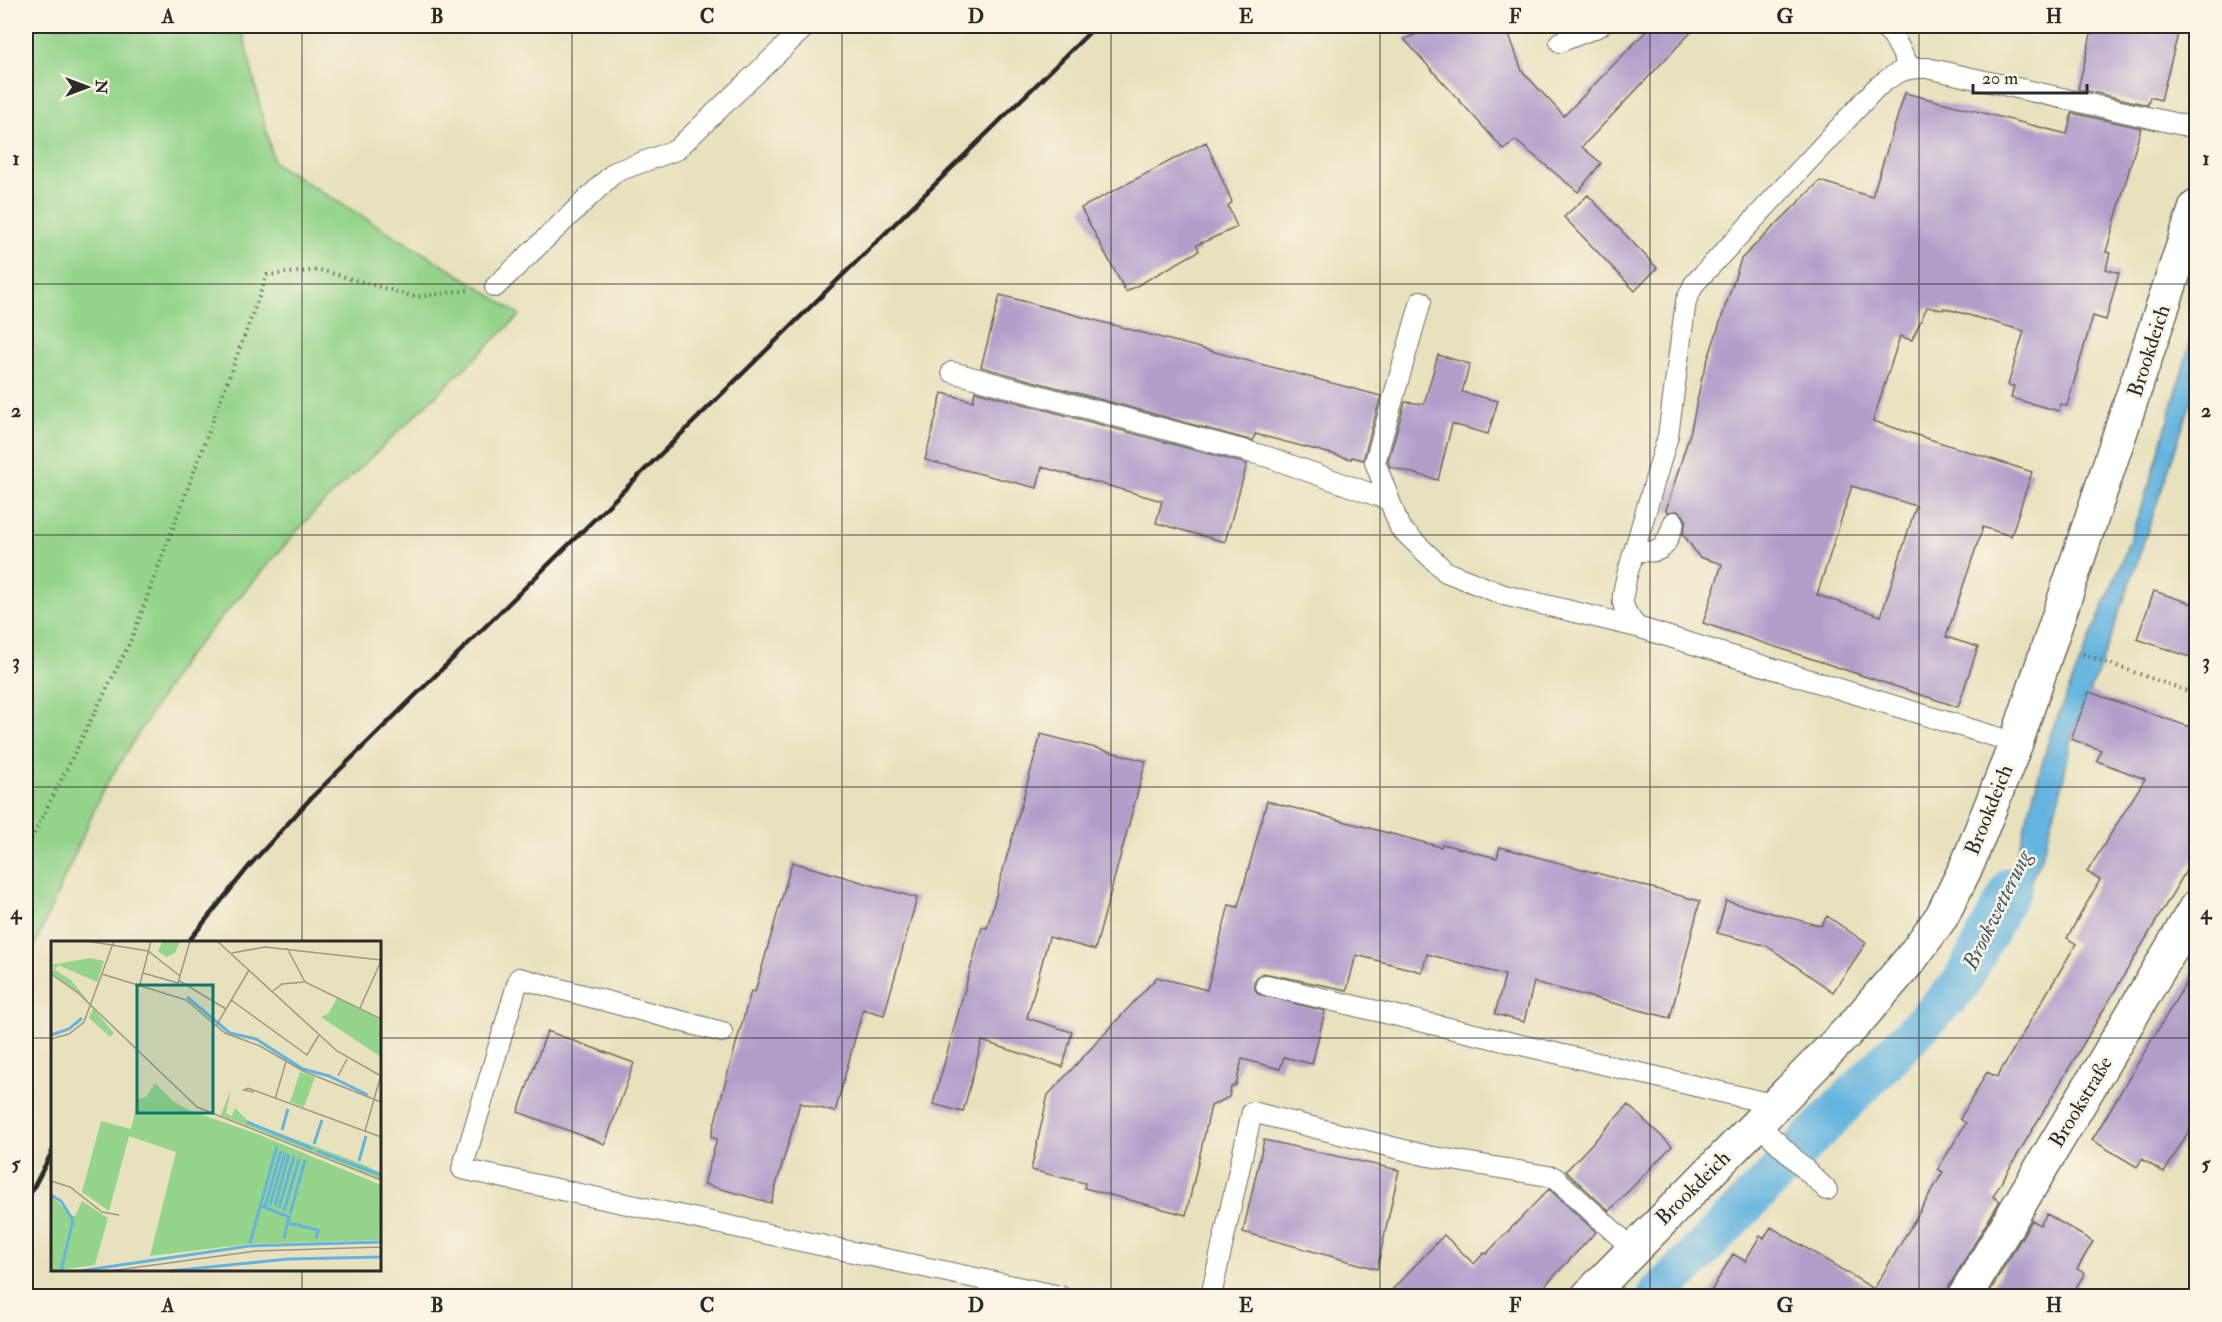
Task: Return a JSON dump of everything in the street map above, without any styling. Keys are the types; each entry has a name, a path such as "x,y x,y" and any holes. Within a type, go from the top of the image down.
{"street":[{"name":"Brookdeich","path":"1588,1296 1633,1249 1769,1124 1910,960 1942,916 1968,863 2016,743 2196,207"},
{"name":"Brookstraße","path":"1965,1296 2196,907"}],"lane":[{"path":"495,287 615,172 676,150 806,26"},
{"path":"1560,42 1600,26"},
{"path":"1883,26 1893,36 1910,68"},
{"path":"1636,627 1624,612 1623,592 1668,436 1686,301 1694,284 1876,88 1894,74 1910,68 1927,68 2196,128"},
{"path":"1421,301 1376,462 1400,528 1446,572 1504,595 1636,627 2016,743"},
{"path":"952,372 1268,457 1389,500"},
{"path":"1635,550 1653,554 1661,550 1666,544 1674,522"},
{"path":"722,1032 519,978 462,1169 1060,1296"},
{"path":"1266,985 1769,1124 1801,1166 1827,1190"},
{"path":"1211,1296 1252,1112 1428,1156 1554,1177 1633,1249"}],"path":[{"path":"26,850 132,638 267,275 320,270 415,297 495,287"},
{"path":"2108,664 2196,694"}],"green space":[{"path":"26,26 211,26 243,34 274,163 471,282 520,315 314,512 184,660 103,790 26,965"}],"water":[{"path":"2196,323 2196,388 2099,670 2071,739 2062,786 2041,860 1999,944 1979,930 2015,861 2050,735 2122,561 2151,479"}],"building":[{"path":"1438,26 1506,26 1522,71 1564,116 1651,26 1697,26 1582,147 1601,163 1578,192 1515,140 1504,150 1404,39"},
{"path":"2093,26 2180,26 2161,100 2150,97 2148,105 2078,89"},
{"path":"1905,93 2067,134 2072,113 2141,128 2106,252 2110,253 2106,269 2119,273 2106,320 2093,316 2067,406 2060,404 2059,411 2011,398 2014,386 2008,385 2024,331 1944,308 1943,310 1927,307 1912,340 1900,336 1873,421 2032,472 2011,536 1983,527 1946,637 1978,647 1958,707 1703,623 1722,564 1699,557 1683,534 1686,520 1683,515 1677,511 1667,512 1666,510 1691,430 1702,377 1741,259 1820,181 1872,197","holes":["1852,486 1916,506 1881,616 1817,595"]},
{"path":"1206,142 1232,202 1228,206 1237,227 1197,245 1199,251 1126,292 1081,208"},
{"path":"1588,195 1657,268 1635,291 1564,217"},
{"path":"1000,295 1381,396 1363,460 1352,457 1351,459 1255,434 1253,441 981,367"},
{"path":"1438,355 1470,364 1462,392 1498,401 1488,434 1452,424 1438,480 1390,467 1388,461 1405,402 1424,404"},
{"path":"975,391 1247,464 1225,542 1156,523 1162,501 1042,467 1037,488 925,460 942,393 973,401"},
{"path":"2154,591 2196,605 2196,659 2137,639"},
{"path":"2089,692 2196,729 2196,854 1999,1186 1993,1197 2000,1201 1949,1286 1946,1296 1708,1296 1733,1254 1745,1261 1760,1236 1764,1238 1771,1227 1874,1289 1943,1172 1938,1169 1966,1123 1960,1119 1987,1072 1997,1077 2076,944 2067,938 2100,880 2087,872 2145,779 2097,761 2101,750 2071,739"},
{"path":"1041,734 1146,761 1095,950 1049,937 1027,1018 1072,1032 1063,1067 982,1041 963,1112 933,1104 982,927 987,928"},
{"path":"1267,801 1441,847 1442,844 1497,858 1500,847 1700,901 1670,1018 1534,982 1524,1022 1495,1014 1505,975 1427,954 1422,972 1356,955 1347,990 1263,973 1254,983 1258,994 1325,1011 1312,1064 1284,1057 1280,1069 1242,1059 1236,1085 1231,1087 1229,1097 1211,1106 1186,1215 1084,1188 1085,1183 1031,1170 1048,1095 1157,977 1207,990 1229,905 1238,907"},
{"path":"792,862 917,898 884,1015 863,1009 835,1112 800,1103 771,1203 704,1184 717,1139 711,1137 724,1087 751,991 755,992"},
{"path":"1726,901 1821,926 1827,916 1866,943 1833,992 1767,946 1717,933"},
{"path":"2196,966 2196,1119 2164,1173 2142,1159 2137,1167 2092,1140"},
{"path":"547,1031 634,1063 605,1144 518,1112"},
{"path":"1628,1105 1672,1146 1609,1211 1566,1171"},
{"path":"1264,1140 1399,1170 1377,1269 1243,1232"},
{"path":"1549,1189 1596,1232 1535,1296 1386,1296 1444,1235 1474,1264"},
{"path":"2047,1214 2093,1242 2077,1269 2085,1273 2071,1296 1987,1296 2032,1220 2040,1225"}],"waterway":[{"name":"Brookwetterung","path":"1657,1296 1960,985 2012,887"}],"railway":[{"path":"189,941 251,864 312,797 1096,26"},
{"path":"26,1202 51,1154"}]}
